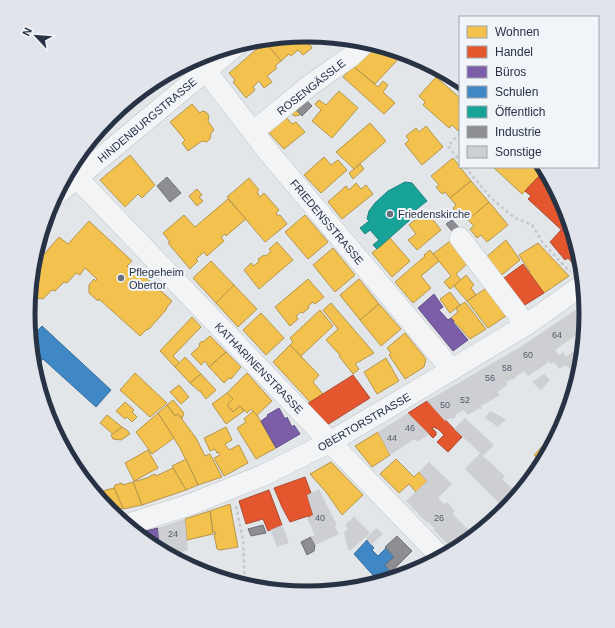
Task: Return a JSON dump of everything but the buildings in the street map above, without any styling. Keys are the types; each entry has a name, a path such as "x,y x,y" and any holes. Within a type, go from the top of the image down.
{"street":[{"name":"ROSENGÄSSLE","path":"253,132 309,86 350,57 361,47"},
{"name":"HINDENBURGSTRASSE","path":"67,186 226,54"},
{"name":"FRIEDENSSTRASSE","path":"206,71 253,132 452,370"},
{"name":"KATHARINENSTRASSE","path":"77,178 437,553"},
{"path":"460,238 526,325"},
{"name":"OBERTORSTRASSE","path":"132,522 182,507 232,488 264,475 330,442 526,325 578,282"}],"path":[{"path":"459,134 448,146 459,160"},
{"path":"466,168 491,198 515,218 532,225 543,243 578,278"},
{"path":"232,488 243,540 243,578"}],"place":[{"name":"Friedenskirche","path":"390,214"},
{"name":"Pflegeheim Obertor","path":"121,278"}]}
